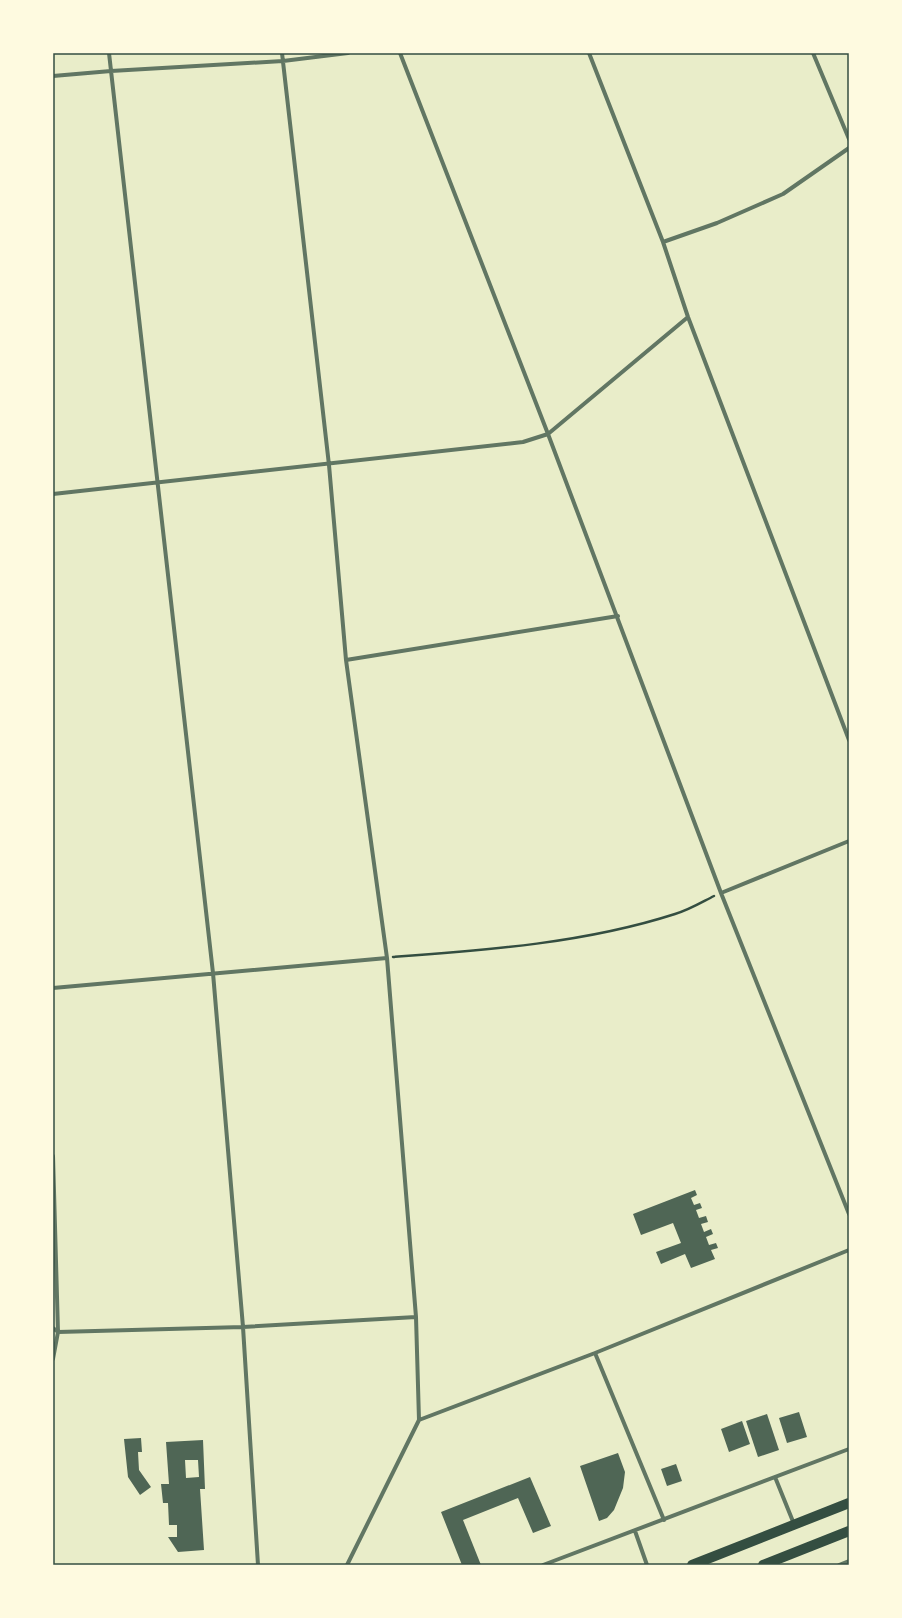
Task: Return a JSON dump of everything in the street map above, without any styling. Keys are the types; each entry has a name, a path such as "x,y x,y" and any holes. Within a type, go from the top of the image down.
{"main road":[{"path":"692,1565 849,1503"},
{"path":"763,1565 849,1531"}],"street":[{"path":"109,53 159,483 213,974 243,1327 258,1565"},
{"path":"282,53 329,465 346,660 387,958 416,1317 419,1420 347,1565"},
{"path":"53,76 111,70 283,61 348,53"},
{"path":"400,53 618,616 721,893 849,1214"},
{"path":"589,53 662,242 688,317 849,740"},
{"path":"813,53 849,139"},
{"path":"662,242 717,223 783,194 849,148"},
{"path":"53,494 329,465 524,442 548,434 688,317"},
{"path":"346,660 618,616"},
{"path":"721,893 849,841"},
{"path":"53,988 387,958"},
{"path":"53,1156 58,1332 53,1359"},
{"path":"419,1420 595,1353 849,1250"},
{"path":"53,1328 58,1332 243,1327 416,1317"},
{"path":"595,1353 664,1520"},
{"path":"543,1565 849,1449"},
{"path":"775,1478 794,1525"},
{"path":"635,1531 647,1565"},
{"path":"839,1565 849,1561"}],"path":[{"path":"387,958 472,952 602,933 677,914 721,893"}],"building":[{"path":"695,1190 697,1195 691,1198 694,1205 700,1203 702,1208 696,1210 699,1218 706,1216 708,1222 701,1224 704,1232 711,1229 713,1234 706,1237 709,1245 716,1243 718,1248 711,1250 715,1259 691,1268 685,1254 661,1264 656,1252 681,1243 673,1223 641,1235 633,1214"},
{"path":"799,1412 807,1437 787,1443 779,1418"},
{"path":"767,1414 779,1450 758,1457 746,1421"},
{"path":"742,1421 750,1444 729,1452 721,1429"},
{"path":"141,1438 142,1452 138,1452 139,1470 151,1487 140,1495 128,1477 124,1439"},
{"path":"203,1440 205,1489 200,1489 204,1550 178,1552 168,1537 177,1537 177,1525 169,1525 168,1503 163,1503 161,1484 169,1484 166,1442","holes":["185,1460 198,1460 199,1477 186,1478"]},
{"path":"618,1453 625,1472 623,1488 614,1510 607,1518 599,1521 580,1466"},
{"path":"676,1464 682,1481 667,1486 661,1469"},
{"path":"530,1477 551,1526 533,1533 518,1498 463,1520 481,1565 462,1565 441,1512"}]}
